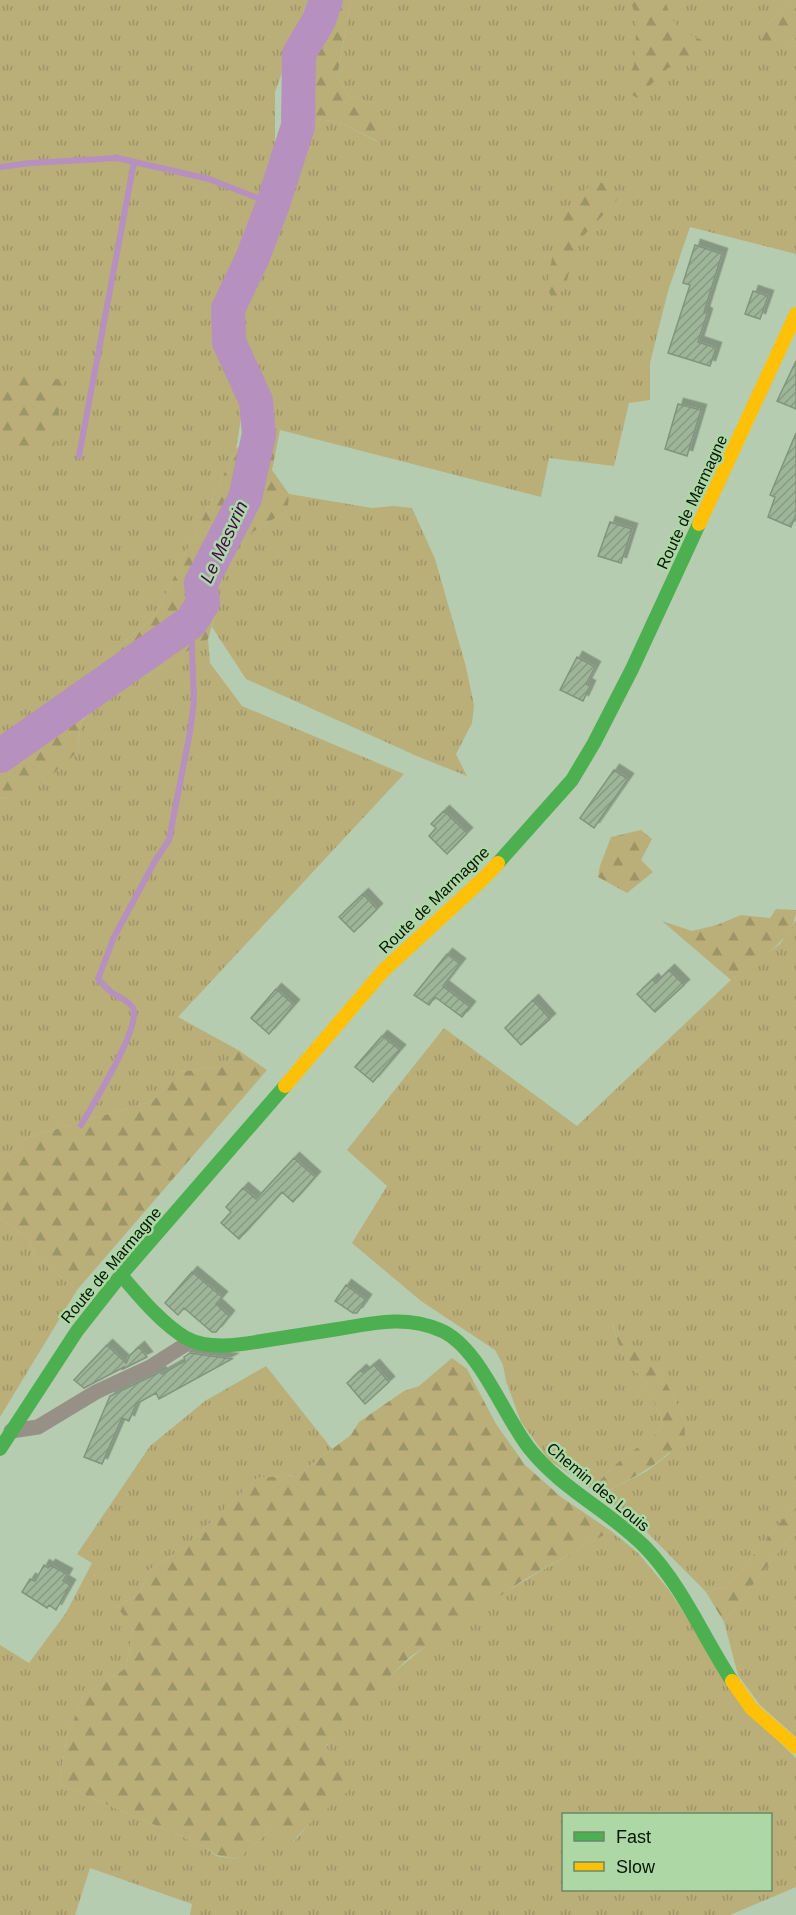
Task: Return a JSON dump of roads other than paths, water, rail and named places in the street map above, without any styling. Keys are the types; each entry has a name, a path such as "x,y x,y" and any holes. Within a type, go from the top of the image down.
{"main road":[{"name":"Route de Marmagne","path":"0,1449 77,1331 121,1275 384,970 485,877 572,780 632,669 796,314"},
{"path":"121,1275 190,1341"},
{"name":"Chemin des Louis","path":"190,1341 216,1345 240,1345 390,1320 410,1319 431,1325 451,1335 471,1353 511,1423 548,1471 617,1521 658,1562 696,1616 742,1696 796,1747"}],"street":[{"path":"11,1431 38,1427 96,1392 150,1367 190,1341"}],"waterway":[{"name":"Le Mesvrin","path":"0,756 191,622 203,603 201,583 245,498 259,434 256,401 229,342 228,309 252,259 273,204 298,126 299,54 319,20 326,0"},
{"path":"0,167 117,158 209,179 273,204"},
{"path":"79,456 134,162"},
{"path":"81,1125 123,1048 134,1017 131,1005 111,992 98,979 114,937 155,861 169,840 194,702 191,622"}]}
